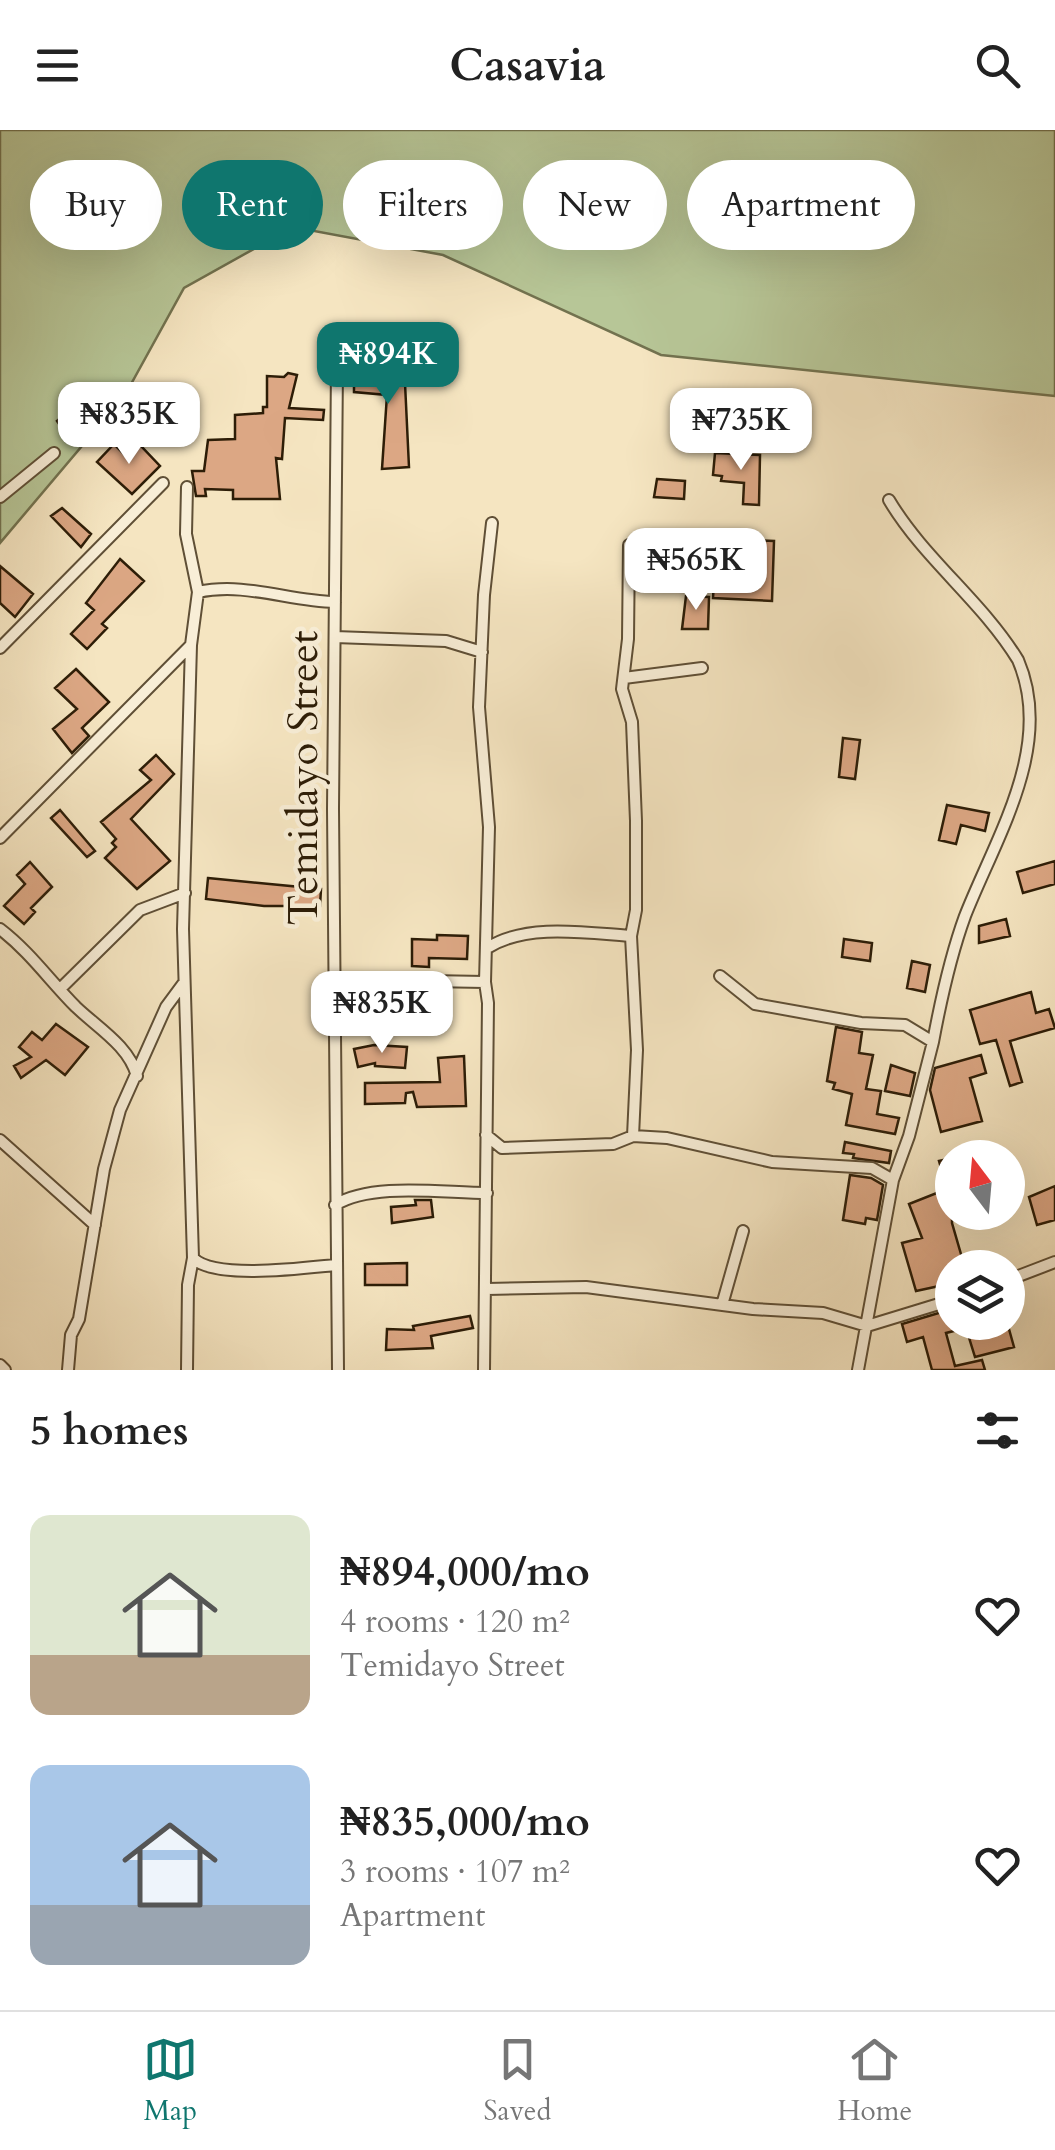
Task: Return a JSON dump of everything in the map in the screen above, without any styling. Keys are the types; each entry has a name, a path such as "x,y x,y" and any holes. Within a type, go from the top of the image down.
{"street":[{"name":"Temidayo Street","path":"337,367 334,1205 338,1370"},
{"path":"0,497 54,454"},
{"path":"0,648 164,482"},
{"path":"187,486 186,534 198,592 190,645 184,893 183,984 193,1258 188,1285 187,1370"},
{"path":"858,1370 893,1180 910,1136 944,984 966,915 1016,812 1036,751 1030,683 1018,660 956,588 941,564 903,524 889,500"},
{"path":"484,1370 488,1289 488,788 480,736 492,524"},
{"path":"629,546 622,690 632,722 636,821 636,910 631,936 637,1050 633,1136"},
{"path":"198,592 220,588 277,592 335,602"},
{"path":"335,637 446,640 482,652"},
{"path":"0,838 190,645"},
{"path":"624,678 702,668"},
{"path":"60,989 140,910 184,893"},
{"path":"0,929 23,947 128,1056 137,1077"},
{"path":"489,948 512,936 580,932 631,936"},
{"path":"720,976 755,1004 861,1023 905,1025 932,1042"},
{"path":"337,984 372,980 485,982"},
{"path":"68,1370 68,1350 79,1319 120,1110 166,1007 183,984"},
{"path":"486,1135 502,1148 613,1144 633,1136 668,1138 772,1162 848,1163 872,1168 893,1180"},
{"path":"0,1140 95,1224"},
{"path":"486,1170 502,1148"},
{"path":"334,1205 356,1195 406,1191 487,1193"},
{"path":"722,1305 743,1231"},
{"path":"193,1258 210,1269 289,1270 335,1265"},
{"path":"1025,1273 1055,1262"},
{"path":"488,1289 586,1287 722,1305 823,1313 867,1326 935,1305"}],"green space":[{"path":"0,130 1055,130 1055,396 661,355 443,255 416,250 503,250 503,160 343,160 343,236 323,233 323,160 182,160 182,250 252,250 184,288 125,395 0,543"}],"building":[{"path":"404,362 409,467 382,469 387,395 354,392 354,364"},
{"path":"288,373 297,375 289,408 324,410 323,420 285,418 282,459 276,458 280,499 233,499 233,490 205,489 206,496 196,496 192,471 204,471 208,440 235,439 235,415 263,413 263,407 267,407 267,376 284,377"},
{"path":"82,399 98,420 70,440 57,421"},
{"path":"114,444 128,458 139,444 160,466 132,494 97,462"},
{"path":"715,453 760,455 759,505 743,504 744,483 721,481 722,476 713,475"},
{"path":"657,479 685,481 684,499 654,497"},
{"path":"62,508 91,534 81,547 51,516"},
{"path":"753,540 774,541 772,601 713,598 714,582 751,583"},
{"path":"120,559 144,581 102,624 107,628 87,649 71,634 94,610 86,603"},
{"path":"0,566 33,594 15,617 0,603"},
{"path":"686,596 709,597 708,629 682,629"},
{"path":"76,669 109,702 82,728 89,736 72,753 53,729 77,709 55,688"},
{"path":"843,738 860,740 855,779 839,777"},
{"path":"156,755 174,774 131,819 170,861 137,889 105,858 116,847 112,843 116,839 101,822 151,780 140,770"},
{"path":"947,805 989,813 985,831 961,825 956,844 939,840"},
{"path":"60,810 95,851 87,857 51,818"},
{"path":"1055,861 1055,884 1023,893 1017,872"},
{"path":"30,862 52,887 31,908 35,912 24,924 4,906 25,884 17,875"},
{"path":"208,878 321,889 320,906 264,906 206,899"},
{"path":"1006,919 1010,936 979,943 979,926"},
{"path":"437,935 468,936 467,959 429,958 429,967 412,966 412,939 437,940"},
{"path":"844,939 872,943 870,961 842,957"},
{"path":"912,961 930,965 925,992 907,988"},
{"path":"1031,992 1036,1013 1049,1009 1055,1028 1010,1041 1022,1082 1010,1086 996,1040 980,1044 970,1010"},
{"path":"56,1024 88,1047 65,1075 46,1060 21,1078 14,1066 31,1057 19,1047 32,1032 42,1040"},
{"path":"836,1027 862,1032 859,1053 873,1055 866,1089 881,1091 877,1114 899,1118 895,1134 846,1125 852,1094 833,1089 835,1083 827,1081"},
{"path":"374,1045 407,1047 405,1068 375,1063 358,1067 354,1049"},
{"path":"981,1055 986,1073 970,1078 982,1121 941,1132 930,1090 935,1068"},
{"path":"464,1056 466,1106 417,1107 413,1092 406,1093 405,1103 365,1104 365,1083 440,1082 438,1058"},
{"path":"891,1065 915,1073 910,1096 885,1091"},
{"path":"845,1142 891,1151 889,1163 853,1158 854,1154 843,1153"},
{"path":"850,1175 871,1178 883,1185 877,1220 866,1218 865,1224 843,1220"},
{"path":"1055,1186 1055,1220 1037,1225 1029,1197"},
{"path":"935,1194 935,1230 954,1230 960,1250 935,1250 935,1287 916,1291 902,1243 922,1238 909,1204"},
{"path":"415,1200 431,1200 433,1217 392,1223 391,1207 416,1205"},
{"path":"407,1263 407,1285 365,1285 365,1264"},
{"path":"935,1314 935,1340 948,1340 955,1366 982,1360 985,1370 932,1370 923,1337 907,1342 902,1324"},
{"path":"470,1316 473,1328 431,1336 433,1348 386,1350 387,1329 414,1330 413,1326"},
{"path":"970,1340 1012,1340 1014,1347 975,1357"}]}
